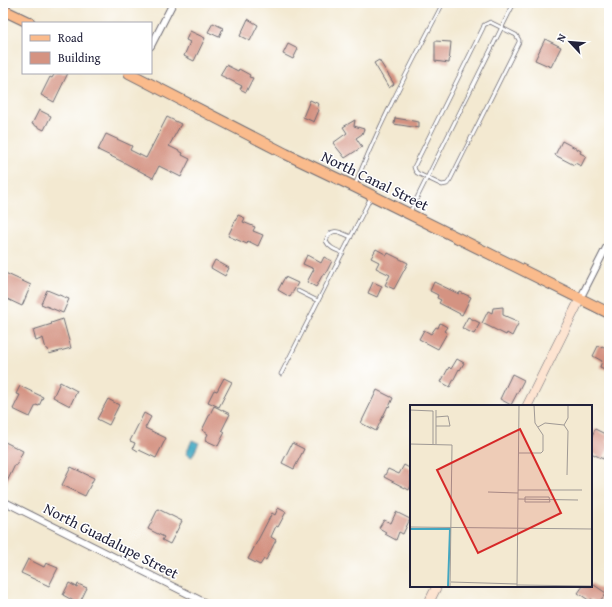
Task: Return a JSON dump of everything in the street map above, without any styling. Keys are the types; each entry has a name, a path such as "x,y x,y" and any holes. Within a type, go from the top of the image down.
{"main road":[{"path":"3,10 28,22"},
{"name":"North Canal Street","path":"134,74 286,154 609,313"}],"street":[{"path":"152,44 173,3"},
{"path":"527,405 609,242"},
{"name":"North Guadalupe Street","path":"3,501 208,604"},
{"path":"428,604 436,587"}],"lane":[{"path":"355,187 367,155 443,3"},
{"path":"409,214 514,3"},
{"path":"490,22 516,35 519,42 516,49 448,184 442,185 427,178 414,170 415,163 484,25 490,22"},
{"path":"281,374 372,195"},
{"path":"343,253 328,245 326,241 327,237 332,232 336,231 351,237"},
{"path":"298,291 318,301"}],"water":[{"path":"192,440 199,443 192,457 186,454"}],"building":[{"path":"248,19 258,25 250,41 240,36"},
{"path":"213,23 223,28 219,37 208,32"},
{"path":"190,31 205,38 194,61 184,56 190,42 186,40"},
{"path":"545,39 561,47 551,67 535,60"},
{"path":"435,41 451,42 449,63 435,61"},
{"path":"288,44 298,49 293,59 283,54"},
{"path":"379,60 394,84 389,88 374,63"},
{"path":"226,65 238,71 239,69 250,75 249,77 253,78 246,92 240,89 242,86 220,75"},
{"path":"54,74 68,74 54,102 41,95 50,77 52,78"},
{"path":"310,100 319,104 317,109 319,110 314,122 303,117"},
{"path":"39,110 51,116 44,130 32,124"},
{"path":"167,117 181,124 169,146 183,153 182,155 190,159 181,177 159,166 153,178 98,150 106,134 132,146 130,150 146,158"},
{"path":"395,118 419,122 419,128 394,124"},
{"path":"355,120 354,126 364,129 362,134 356,138 362,147 345,158 333,143 347,133 343,127"},
{"path":"562,141 581,151 580,153 586,156 581,166 575,163 574,165 555,155"},
{"path":"238,215 245,218 243,222 255,227 253,231 263,235 258,246 248,241 247,244 228,236"},
{"path":"376,249 408,263 394,289 385,285 390,275 376,268 379,262 371,258"},
{"path":"307,255 321,263 324,257 332,261 325,275 323,274 316,287 307,282 314,269 303,264"},
{"path":"215,260 229,268 225,276 211,268"},
{"path":"3,272 31,285 22,306 3,297"},
{"path":"285,277 298,283 290,297 278,290"},
{"path":"373,282 382,286 377,297 368,293"},
{"path":"434,282 459,294 460,292 471,297 462,315 439,303 441,300 437,298 438,295 430,291"},
{"path":"47,290 69,299 63,313 41,304"},
{"path":"503,307 503,315 519,322 512,336 507,333 506,335 482,323 488,311 492,313 493,308"},
{"path":"468,317 480,323 474,334 462,328"},
{"path":"63,319 71,348 49,354 43,338 36,341 33,330"},
{"path":"440,323 447,327 444,331 447,333 438,349 419,339 424,330 431,334 436,327 438,328"},
{"path":"598,346 608,349 609,347 609,371 600,367 602,361 593,356"},
{"path":"457,359 464,363 460,370 459,369 450,387 441,382 449,367 451,369"},
{"path":"512,374 524,380 511,405 500,399"},
{"path":"224,378 232,382 219,407 208,402 214,390 217,391"},
{"path":"60,382 77,391 70,406 53,397"},
{"path":"20,386 43,397 39,406 36,405 30,417 13,409 20,395 16,394"},
{"path":"377,390 393,398 376,431 361,423"},
{"path":"108,399 119,405 109,425 97,419"},
{"path":"214,406 230,414 222,430 225,432 218,446 205,440 208,434 202,430"},
{"path":"144,413 151,417 145,428 166,438 156,458 133,448 135,443 130,441"},
{"path":"595,429 609,436 606,442 609,444 609,447 603,459 592,454 592,436"},
{"path":"3,441 23,451 3,490"},
{"path":"292,443 304,449 294,469 282,463"},
{"path":"404,465 410,468 409,490 384,477 388,469 399,474"},
{"path":"71,467 94,478 85,496 62,485"},
{"path":"278,508 286,512 278,527 276,526 271,537 276,540 266,560 264,559 260,565 248,559 272,513 275,515"},
{"path":"158,509 182,521 170,544 162,540 164,537 148,529"},
{"path":"396,512 410,519 403,534 399,532 396,540 385,534 386,532 379,528 384,520 391,523"},
{"path":"28,559 44,567 46,563 58,568 49,586 21,573"},
{"path":"69,583 77,587 78,584 87,588 79,604 63,595"},
{"path":"592,584 606,593 598,604 591,599 590,601 578,593 582,587 592,587"}]}
